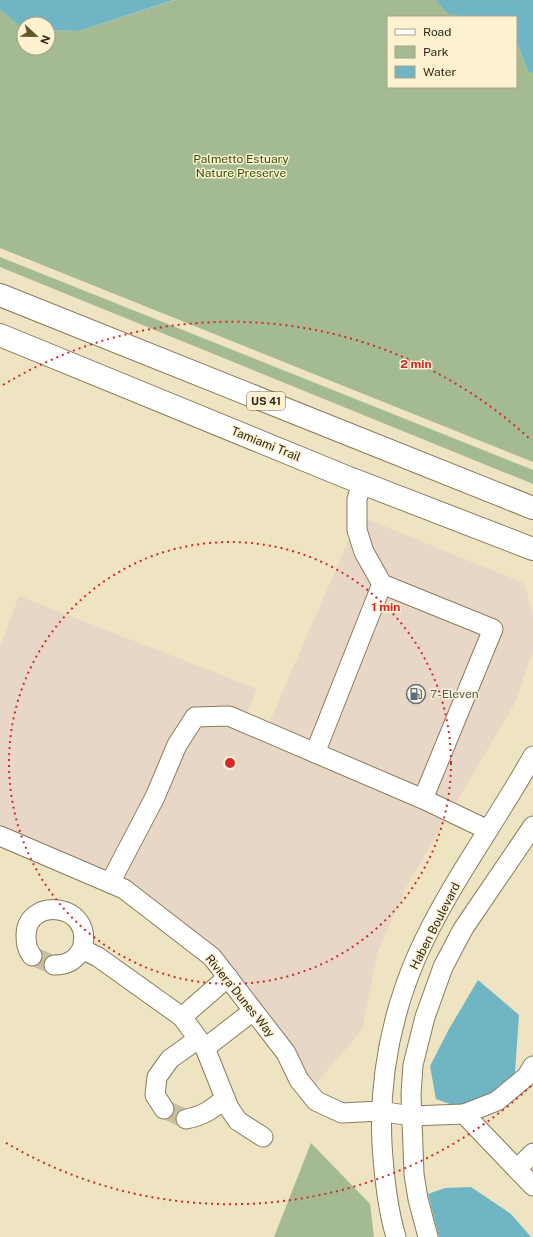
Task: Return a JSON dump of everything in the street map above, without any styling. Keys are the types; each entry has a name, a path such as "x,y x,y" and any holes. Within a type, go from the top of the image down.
{"highway":[{"name":"US 41","path":"0,295 533,508"},
{"name":"Tamiami Trail","path":"0,335 362,483 533,549"}],"street":[{"path":"362,483 357,500 357,530 364,552 382,584 493,629 423,799"},
{"path":"315,753 382,584"},
{"path":"110,883 155,796 177,745 195,718 229,716 423,799 488,830"},
{"name":"Haben Boulevard","path":"396,1237 384,1186 380,1111 383,1074 390,1038 416,958 443,907 533,756"},
{"path":"428,1237 418,1199 414,1174 411,1116 413,1066 425,1017 442,967 463,929 533,826"},
{"name":"Riviera Dunes Way","path":"0,836 124,889 212,957 286,1053 299,1080 316,1101 342,1113 380,1111"},
{"path":"32,956 27,950 26,932 30,922 37,914 46,910 64,911 73,916 79,922 83,930 84,940 82,949 77,957 70,962 54,965"},
{"path":"82,949 98,957 182,1017 202,1044 229,1108 238,1121 263,1137"},
{"path":"182,1017 228,977"},
{"path":"164,1109 155,1095 157,1077 170,1058 202,1044 254,1011"},
{"path":"380,1111 411,1116 464,1114 497,1101 527,1076 533,1066"},
{"path":"186,1119 200,1117 214,1108 225,1098"},
{"path":"464,1114 533,1186"},
{"path":"518,1169 533,1153"}],"shaded area":[{"path":"359,516 524,583 533,614 533,651 515,703 408,884 378,951 362,1030 315,1085 308,1076 294,1048 220,952 130,882 0,826 0,647 19,596 257,689 247,714 269,723"}],"green space":[{"name":"Palmetto Estuary Nature Preserve","path":"175,0 444,0 484,16 387,16 387,88 517,88 517,43 528,71 533,74 533,462 0,248 0,9 16,22 16,56 56,56 56,30 79,31"},
{"path":"0,257 533,470 533,484 0,267"},
{"path":"311,1143 370,1204 374,1237 274,1237"}],"water":[{"path":"0,0 174,0 79,31 56,30 56,16 16,16 16,23 0,9"},
{"path":"436,0 533,0 533,74 528,71 517,43 517,16 469,16 448,14"},
{"path":"478,980 519,1015 515,1073 489,1101 461,1108 436,1099 430,1066 449,1029"},
{"path":"471,1187 511,1214 531,1237 439,1237 428,1194 445,1188"}],"tunnel":[{"path":"32,956 54,965"},
{"path":"164,1109 186,1119"}],"place":[{"name":"7-Eleven","path":"416,694"}]}
